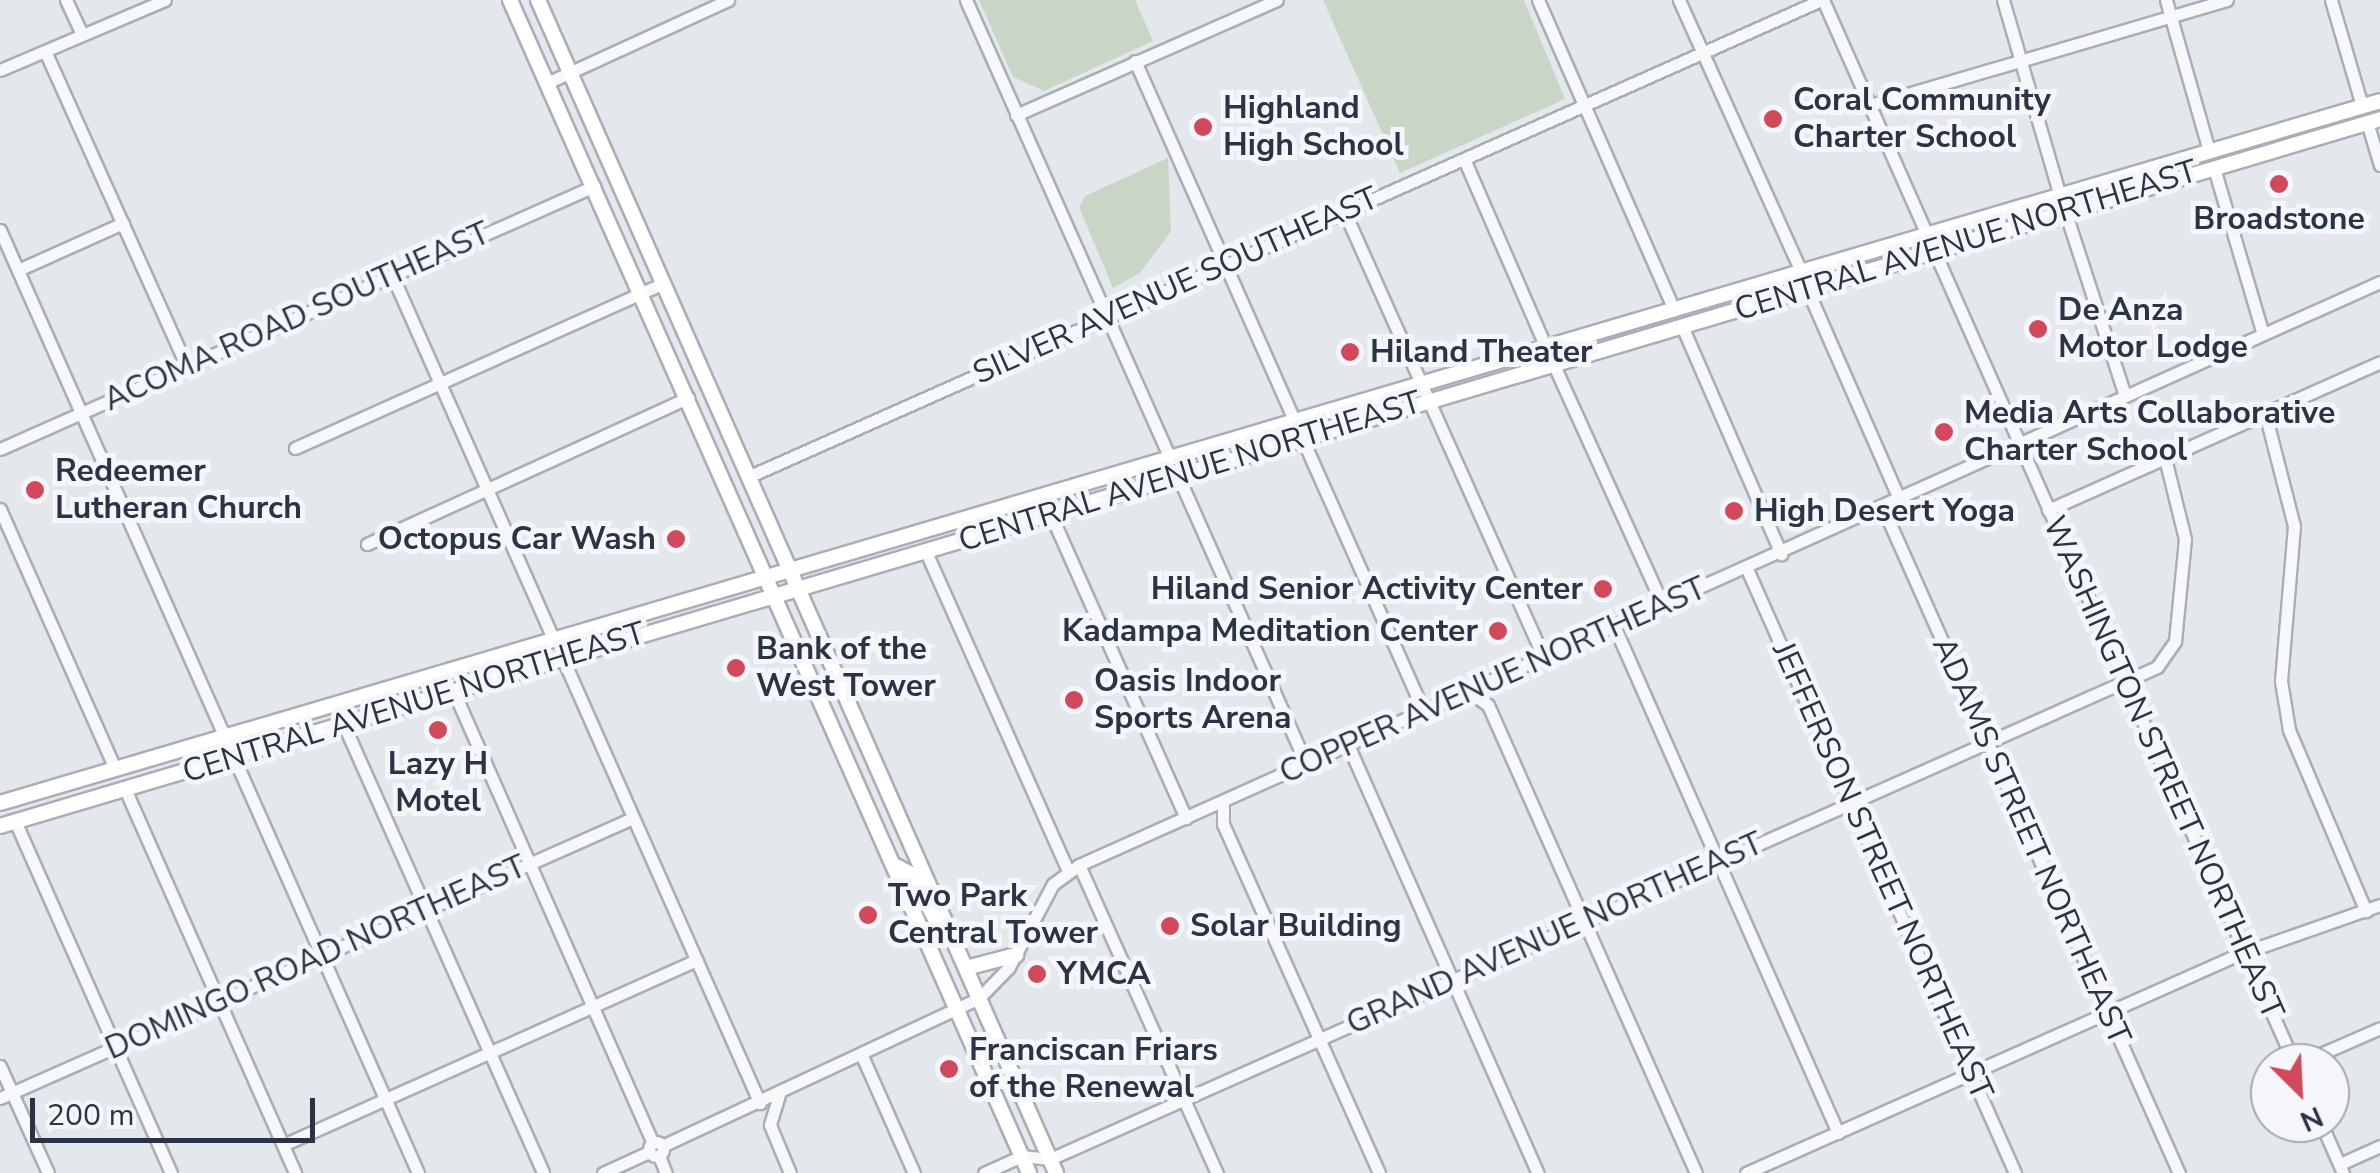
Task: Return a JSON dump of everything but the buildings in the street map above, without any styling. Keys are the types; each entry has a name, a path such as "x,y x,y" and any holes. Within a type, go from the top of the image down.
{"main road":[{"path":"510,0 1029,1173"},
{"path":"538,0 1053,1166"},
{"path":"0,803 1545,345 1927,235 2062,203 2209,151 2380,101"},
{"name":"CENTRAL AVENUE NORTHEAST","path":"8,824 1428,400 1935,253 2062,203 2214,168 2374,120"},
{"path":"894,865 906,868 952,937"},
{"path":"966,968 1016,955"}],"street":[{"path":"66,0 82,36"},
{"path":"0,70 165,0"},
{"path":"547,83 728,0"},
{"path":"966,0 1170,458"},
{"path":"1016,114 1277,0"},
{"path":"1538,0 1674,310"},
{"path":"1679,0 1801,272"},
{"name":"SILVER AVENUE SOUTHEAST","path":"750,476 1822,0"},
{"name":"WASHINGTON STREET NORTHEAST","path":"1822,0 2287,1043"},
{"path":"2003,0 2062,203 2125,396"},
{"path":"2166,0 2209,151"},
{"path":"1870,106 2227,0"},
{"path":"2331,0 2362,106"},
{"path":"1254,10 1260,25"},
{"path":"44,51 186,365"},
{"path":"1134,62 1294,420"},
{"path":"2374,120 2380,165"},
{"path":"1464,159 1545,345"},
{"path":"2214,168 2263,334"},
{"name":"ACOMA ROAD SOUTHEAST","path":"0,450 594,186"},
{"path":"1344,211 1544,658"},
{"path":"18,270 123,224"},
{"path":"0,230 418,1173"},
{"path":"392,275 554,640"},
{"name":"COPPER AVENUE NORTHEAST","path":"602,1173 958,1012 979,998 1016,955 1040,901 1074,868 2380,282"},
{"path":"294,448 664,283"},
{"path":"1807,289 1900,500"},
{"path":"1682,326 1781,554"},
{"path":"1553,363 1663,606"},
{"path":"2048,510 2378,367"},
{"path":"367,544 688,398"},
{"path":"2265,413 2294,526 2281,681 2289,730 2366,911"},
{"path":"1302,438 1424,712"},
{"name":"GRAND AVENUE NORTHEAST","path":"1053,1166 1184,1099 2156,666 2175,641 2184,516 2165,458"},
{"path":"1178,476 1306,764"},
{"path":"0,508 115,769"},
{"name":"ADAMS STREET NORTHEAST","path":"1883,508 2179,1173"},
{"path":"1052,515 1186,818"},
{"path":"926,552 1217,1173"},
{"name":"JEFFERSON STREET NORTHEAST","path":"1747,569 2016,1173"},
{"path":"1615,628 1838,1133"},
{"path":"563,659 760,1104"},
{"path":"1488,704 1494,681"},
{"path":"454,690 666,1173"},
{"path":"1470,692 1488,704 1695,1172"},
{"path":"342,723 543,1173"},
{"path":"1348,745 1538,1173"},
{"path":"125,789 295,1173"},
{"path":"1223,801 1223,824 1378,1173"},
{"path":"1203,810 1223,824"},
{"name":"DOMINGO ROAD NORTHEAST","path":"6,1096 633,818"},
{"path":"8,824 171,1173"},
{"path":"1746,1173 2244,952 2380,905"},
{"path":"282,1145 696,960"},
{"path":"2344,1043 2380,1028"},
{"path":"863,1058 914,1173"},
{"path":"0,1066 6,1096 48,1173"},
{"path":"779,1095 772,1132 790,1173"},
{"path":"2330,1143 2342,1169 2380,1146"},
{"path":"984,1173 1022,1156 1053,1166"}],"green space":[{"path":"979,0 1135,0 1153,41 1044,91 1013,77"},
{"path":"1323,0 1524,0 1565,99 1400,173"},
{"path":"1168,158 1171,231 1140,273 1113,288 1079,207 1085,196"}],"place":[{"name":"Coral Community Charter School","path":"1773,119"},
{"name":"Highland High School","path":"1203,127"},
{"name":"Broadstone","path":"2279,184"},
{"name":"De Anza Motor Lodge","path":"2038,329"},
{"name":"Hiland Theater","path":"1350,352"},
{"name":"Media Arts Collaborative Charter School","path":"1944,432"},
{"name":"Redeemer Lutheran Church","path":"35,490"},
{"name":"High Desert Yoga","path":"1734,511"},
{"name":"Octopus Car Wash","path":"676,539"},
{"name":"Hiland Senior Activity Center","path":"1603,589"},
{"name":"Kadampa Meditation Center","path":"1498,631"},
{"name":"Bank of the West Tower","path":"736,668"},
{"name":"Oasis Indoor Sports Arena","path":"1074,700"},
{"name":"Lazy H Motel","path":"438,730"},
{"name":"Two Park Central Tower","path":"868,915"},
{"name":"Solar Building","path":"1170,926"},
{"name":"YMCA","path":"1037,974"},
{"name":"Franciscan Friars of the Renewal","path":"949,1069"}]}
